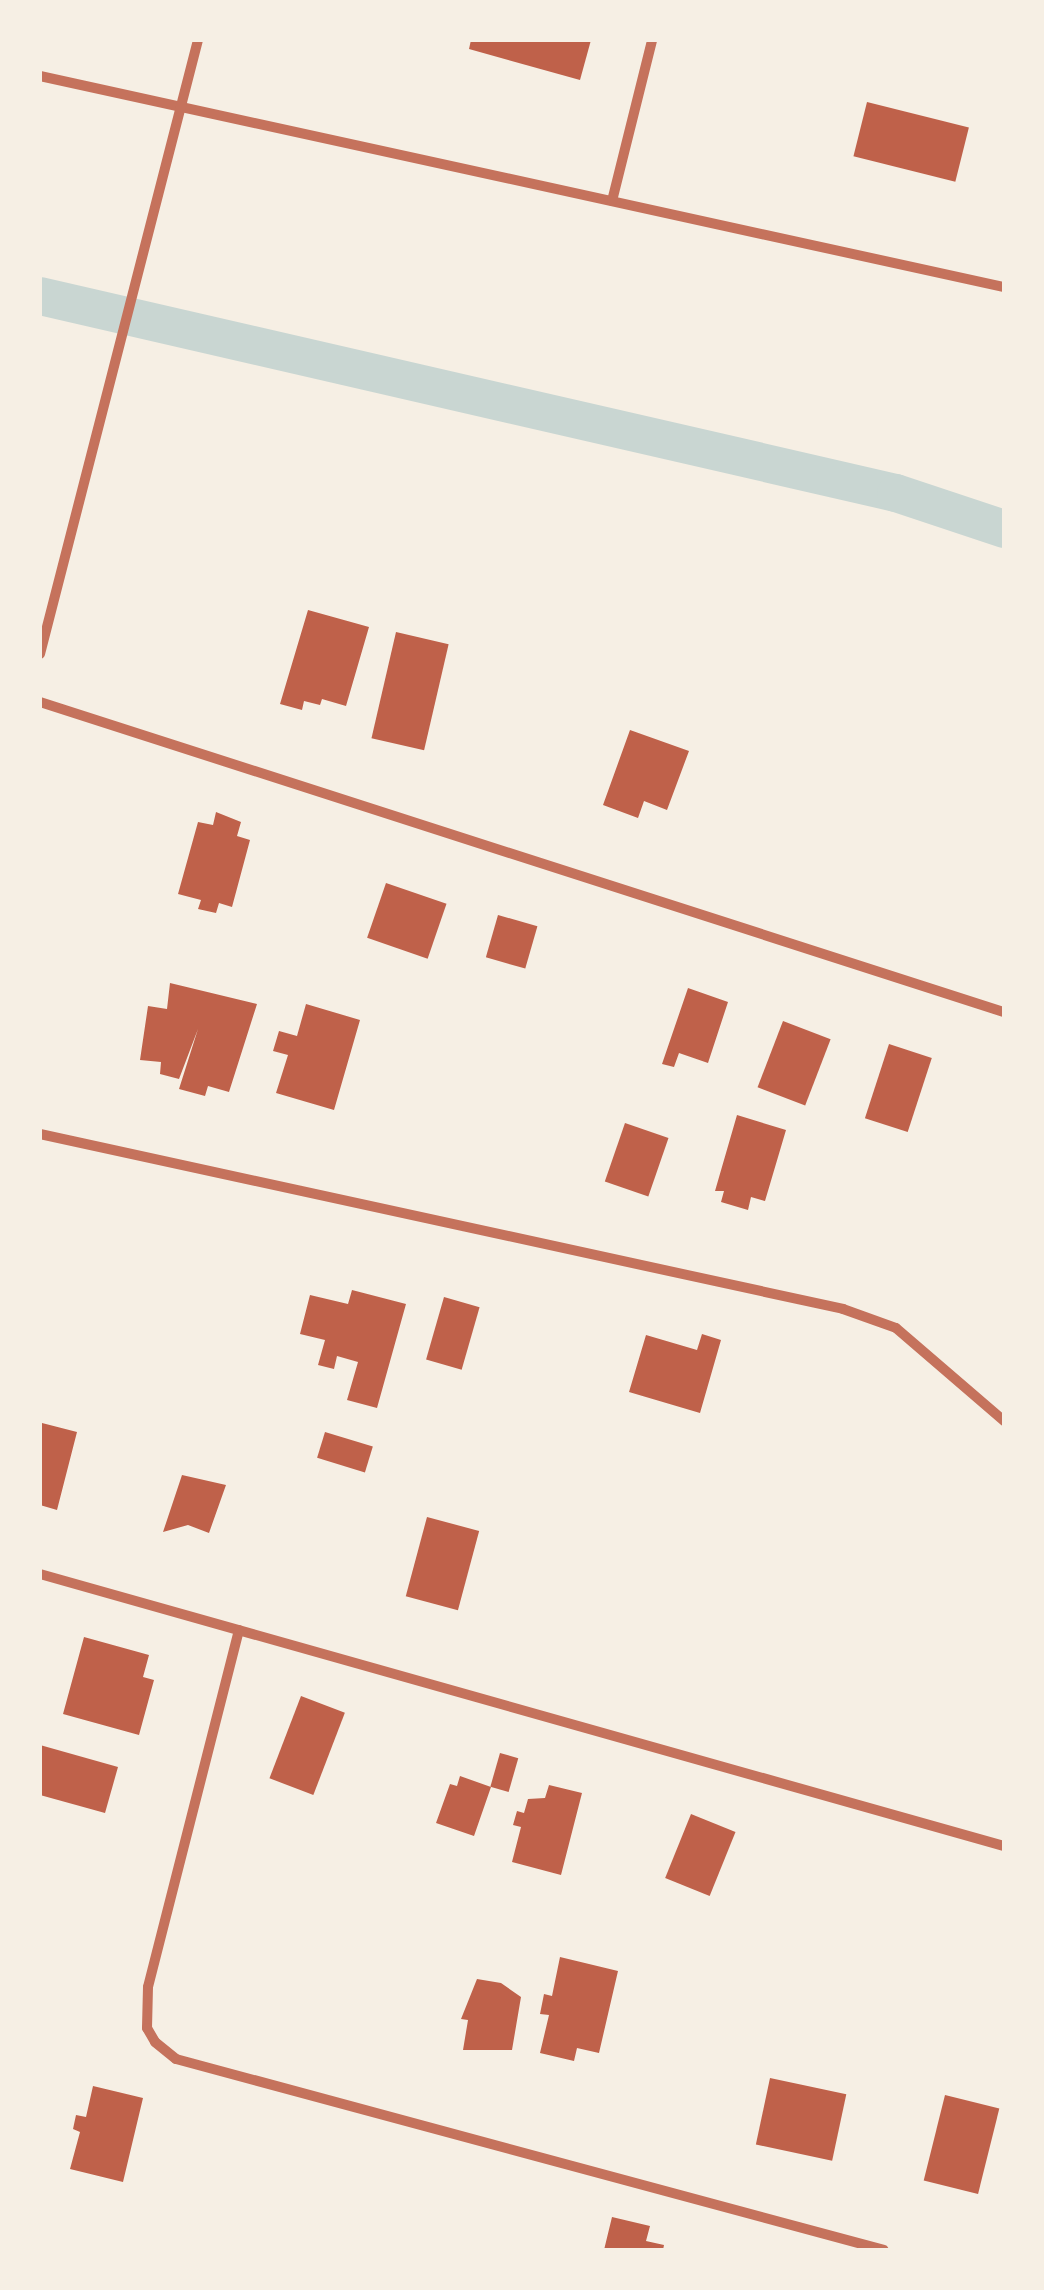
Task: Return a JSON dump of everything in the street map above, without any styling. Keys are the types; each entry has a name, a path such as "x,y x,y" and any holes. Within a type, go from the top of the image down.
{"street":[{"path":"40,654 198,40"},
{"path":"612,201 652,40"},
{"path":"40,76 1004,287"},
{"path":"40,702 1004,1012"},
{"path":"40,1134 844,1308 896,1328 1004,1421"},
{"path":"40,1574 1004,1846"},
{"path":"239,1630 148,1987 147,2028 155,2042 176,2059 884,2250"}],"building":[{"path":"471,40 591,40 580,80 469,49"},
{"path":"867,102 969,127 955,182 853,156"},
{"path":"308,610 369,627 346,706 322,699 320,705 304,701 302,710 280,704"},
{"path":"396,632 449,644 424,750 371,738"},
{"path":"630,730 689,751 667,810 644,801 638,818 603,805"},
{"path":"216,812 241,822 237,836 250,840 232,907 219,903 216,913 198,909 201,900 178,894 198,822 213,825"},
{"path":"386,883 447,904 428,959 367,938"},
{"path":"498,915 537,926 525,969 486,957"},
{"path":"170,983 257,1004 229,1092 208,1086 205,1096 179,1089 198,1029 179,1079 160,1074 161,1062 140,1060 148,1006 167,1009"},
{"path":"688,988 728,1002 708,1063 679,1053 674,1067 662,1064"},
{"path":"306,1004 360,1020 334,1110 276,1093 288,1055 273,1051 279,1031 297,1036"},
{"path":"783,1021 831,1039 805,1106 758,1087"},
{"path":"889,1044 932,1058 908,1132 865,1118"},
{"path":"737,1115 786,1130 765,1201 751,1197 748,1210 721,1202 724,1191 715,1191"},
{"path":"625,1123 668,1138 648,1197 605,1182"},
{"path":"352,1290 406,1304 377,1408 347,1400 358,1362 337,1356 334,1369 318,1365 325,1340 300,1334 310,1295 348,1304"},
{"path":"444,1297 480,1307 462,1370 426,1359"},
{"path":"702,1334 721,1340 700,1413 629,1392 646,1335 697,1350"},
{"path":"40,1412 42,1423 77,1432 57,1510 40,1505"},
{"path":"325,1432 373,1447 365,1472 317,1458"},
{"path":"182,1475 226,1485 209,1533 188,1525 163,1532"},
{"path":"427,1517 479,1531 458,1610 406,1596"},
{"path":"84,1637 149,1655 143,1677 154,1680 139,1735 63,1714"},
{"path":"301,1696 345,1713 313,1795 269,1778"},
{"path":"40,1745 118,1767 105,1813 40,1795"},
{"path":"500,1753 518,1758 509,1792 490,1787"},
{"path":"460,1776 491,1787 474,1836 436,1823 450,1784 457,1786"},
{"path":"549,1785 582,1793 561,1875 512,1862 521,1827 513,1825 517,1811 524,1813 528,1799 545,1798"},
{"path":"691,1814 736,1832 710,1896 665,1878"},
{"path":"560,1957 618,1971 599,2053 577,2048 574,2061 540,2053 549,2015 540,2014 544,1994 552,1996"},
{"path":"477,1979 501,1983 521,1997 512,2050 463,2050 468,2020 461,2019"},
{"path":"770,2078 846,2094 832,2161 756,2145"},
{"path":"93,2086 143,2098 123,2182 70,2169 80,2132 73,2129 76,2115 86,2117"},
{"path":"945,2095 999,2109 978,2194 924,2180"},
{"path":"612,2217 650,2226 646,2241 664,2245 663,2250 604,2250"}],"waterway":[{"path":"40,296 896,493 1004,529"}]}
